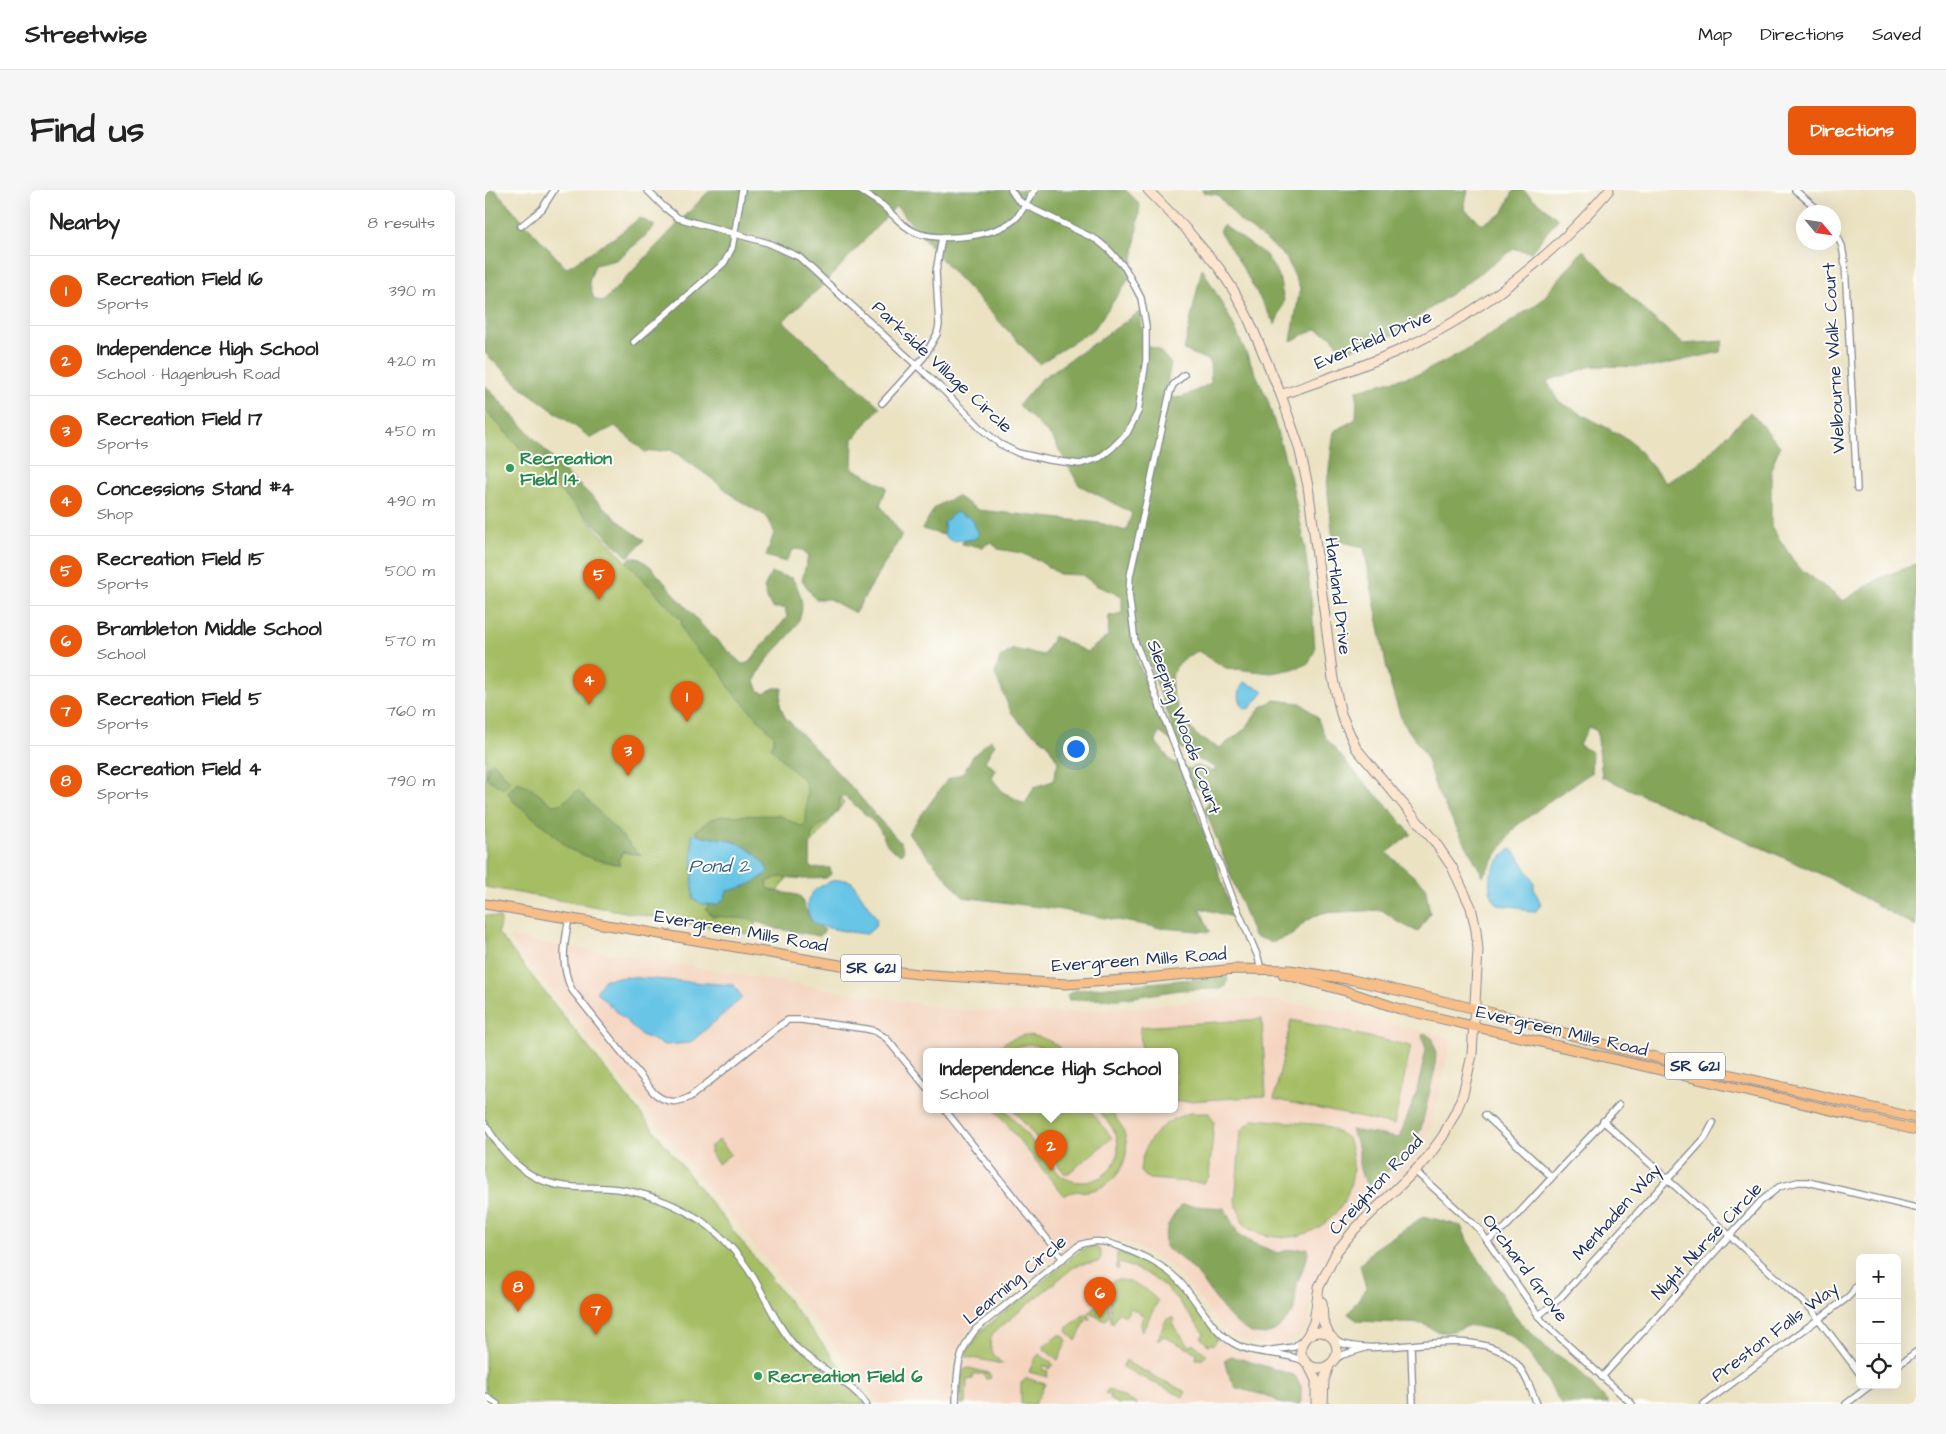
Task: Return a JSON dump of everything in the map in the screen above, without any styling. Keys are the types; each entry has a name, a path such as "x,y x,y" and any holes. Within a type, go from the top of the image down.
{"main road":[{"name":"Evergreen Mills Road","path":"485,904 840,965 919,974 1066,984 1137,980 1207,971 1290,970 1353,980 1475,1009 1621,1049 1916,1118"},
{"name":"Evergreen Mills Road","path":"1261,970 1320,984 1400,1009 1916,1130"},
{"path":"1320,984 1338,983 1358,986 1463,1012 1475,1009"}],"street":[{"path":"521,226 542,208 554,190"},
{"name":"Parkside Village Circle","path":"647,190 678,218 768,243 799,257 917,365 983,431 1000,444 1018,452 1054,462 1080,464 1099,458 1127,433 1141,403 1146,360 1146,326 1143,309 1135,284 1117,258 1097,240 1025,205"},
{"path":"634,342 724,263 731,248 742,190"},
{"path":"859,190 883,206 903,226 915,232 942,237 960,237 1003,227 1018,216 1035,190"},
{"path":"1011,190 1017,199 1025,205"},
{"name":"Hartland Drive","path":"1149,190 1209,255 1234,291 1281,395 1299,447 1308,486 1333,679 1341,714 1356,748 1435,842 1452,866 1463,887 1471,907 1477,944 1473,1026"},
{"name":"Everfield Drive","path":"1281,395 1403,349 1476,308 1544,257 1609,190"},
{"path":"1795,190 1813,205"},
{"path":"882,403 926,354 938,329 936,272 942,237"},
{"name":"Welbourne Walk Court","path":"1841,244 1845,264 1857,489"},
{"name":"Sleeping Woods Court","path":"1184,375 1177,381 1170,392 1136,544 1129,594 1133,628 1139,654 1238,914 1258,957 1261,970"},
{"path":"569,918 564,945 564,964 567,979 572,990 654,1093 661,1099 676,1102 691,1097 782,1024 794,1019 867,1029 881,1034 923,1083"},
{"name":"Creighton Road","path":"1316,1404 1313,1372 1306,1363 1301,1351 1314,1322 1319,1287 1332,1260 1345,1240 1416,1172 1443,1136 1463,1094 1471,1055 1473,1026"},
{"path":"1488,1240 1505,1228 1619,1105"},
{"path":"947,1113 1063,1259"},
{"path":"1485,1115 1552,1177"},
{"path":"1603,1121 1819,1318 1856,1369"},
{"name":"Menhaden Way","path":"1538,1316 1560,1298 1668,1179 1705,1138 1713,1123"},
{"path":"485,1124 507,1157 525,1172 538,1178 571,1187 607,1188 638,1193 681,1209 707,1225 728,1244 744,1264 779,1325 795,1346 812,1361 858,1394 866,1404"},
{"name":"Orchard Grove","path":"1416,1172 1470,1219 1488,1240 1538,1316 1560,1340 1632,1404"},
{"name":"Night Nurse Circle","path":"1603,1377 1730,1236 1769,1194 1779,1187 1798,1182 1817,1182 1916,1208"},
{"name":"Learning Circle","path":"956,1404 958,1362 969,1337 975,1329 1085,1243 1102,1241 1154,1261 1179,1280 1226,1338 1235,1344 1258,1352 1290,1356 1306,1363"},
{"name":"Creighton Road","path":"1323,1280 1324,1288 1321,1310 1323,1321 1337,1350 1324,1380 1323,1404"},
{"name":"Preston Falls Way","path":"1704,1404 1847,1298 1856,1286"},
{"path":"1306,1338 1319,1332 1343,1344 1365,1348 1471,1342 1501,1351 1516,1362 1522,1370 1537,1404"},
{"name":"Learning Circle","path":"1258,1352 1294,1347 1306,1338"},
{"path":"1411,1346 1413,1404"},
{"path":"1306,1363 1319,1369 1342,1355 1365,1348"},
{"path":"1901,1363 1916,1352"},
{"path":"1846,1404 1865,1389"},
{"path":"485,1396 497,1404"}],"shaded area":[{"path":"508,937 950,1009 1034,1013 1085,1012 1197,1001 1261,999 1316,1006 1452,1038 1431,1128 1422,1148 1404,1173 1347,1228 1330,1248 1315,1281 1308,1325 1294,1340 1283,1344 1260,1344 1236,1336 1234,1338 1225,1331 1185,1281 1170,1266 1153,1255 1115,1239 1107,1236 1092,1236 1077,1242 984,1315 967,1332 954,1355 951,1369 951,1404 881,1404"},
{"path":"1093,1246 1122,1252 1149,1264 1166,1275 1216,1335 1230,1348 1257,1356 1291,1360 1300,1363 1306,1368 1313,1381 1313,1404 961,1404 963,1361 967,1350 977,1335 1081,1250"}],"green space":[{"path":"485,190 495,190 566,268 615,237 640,218 655,226 616,260 595,265 589,281 594,299 603,302 710,190 1126,190 1140,205 1131,276 1094,329 1039,364 951,270 896,206 822,286 783,321 880,407 853,439 852,468 887,487 880,505 902,535 855,613 829,599 815,599 802,580 808,557 803,550 794,549 785,562 766,556 774,533 766,516 740,501 671,450 645,452 615,426 591,438 522,388 485,353"},
{"path":"1201,190 1468,190 1464,209 1482,224 1502,214 1514,190 1523,190 1558,219 1531,252 1514,249 1393,335 1344,352 1331,336 1316,329 1291,341 1300,288 1287,259 1271,244 1240,221 1218,195 1204,193"},
{"path":"1223,225 1266,255 1279,276 1284,301 1275,325 1240,263 1219,231"},
{"path":"1583,250 1645,311 1683,344 1724,341 1720,352 1653,367 1592,366 1547,381 1558,401 1631,441 1666,483 1700,462 1750,412 1780,446 1771,469 1771,526 1797,566 1843,601 1882,577 1916,564 1916,927 1825,876 1602,777 1597,731 1589,727 1579,745 1592,752 1591,773 1515,827 1483,876 1437,792 1425,754 1402,721 1389,680 1364,547 1333,540 1327,484 1334,431 1356,419 1357,390 1422,373 1479,343 1541,301"},
{"path":"1202,268 1232,322 1267,398 1290,475 1304,540 1315,650 1309,663 1294,669 1271,673 1226,668 1198,651 1179,664 1174,671 1172,688 1177,707 1187,724 1199,737 1220,748 1245,729 1261,707 1274,700 1301,703 1317,717 1325,737 1411,834 1387,853 1425,886 1430,913 1418,932 1398,922 1382,910 1322,913 1306,921 1292,935 1271,942 1254,936 1205,809 1212,795 1196,787 1188,789 1233,917 1200,908 1210,932 1161,928 1062,910 963,897 908,833 947,780 963,773 973,756 991,740 995,744 985,761 996,770 991,777 1003,792 1025,804 1034,787 1053,781 1058,762 1047,743 1021,724 1011,712 995,674 1000,658 1013,649 1044,655 1054,636 1087,652 1108,636 1109,616 1122,613 1122,596 1097,586 1082,575 1059,574 1039,561 1021,553 998,549 991,542 982,547 962,544 963,541 974,539 944,522 944,535 922,529 935,507 957,496 978,510 1100,523 1126,531 1132,513 1079,485 1053,439 1019,405 1040,380 1141,311 1143,345 1158,349 1171,364 1166,388 1173,398 1183,397 1211,383 1210,361 1184,350","holes":["1144,649 1173,728 1160,720 1136,657","1159,732 1193,757 1215,767 1215,772 1198,766 1189,769 1171,761 1156,742"]},
{"path":"485,385 567,474 627,528 644,540 628,557 563,494 485,410"},
{"path":"485,410 673,611 844,803 804,853 749,934 485,887"},
{"path":"631,557 640,559 650,566 707,631 742,664 749,663 787,617 785,608 773,608 768,602 764,588 771,573 792,578 800,595 802,610 798,622 791,633 762,667 755,681 759,691 764,693 774,688 782,688 780,705 785,717 857,793 900,842 904,850 901,854 890,848 876,825 852,802 843,796 839,799 836,812 815,830 811,842 810,866 813,868 830,868 831,874 826,878 779,877 767,882 768,888 772,890 800,896 811,919 825,930 820,936 778,929 748,919 712,916 706,909 709,904 717,904 727,891 739,888 754,852 732,841 702,837 695,831 711,819 724,816 779,815 800,826 804,825 806,822 807,792 805,781 771,748 774,736 730,689 720,671 699,653 686,637 681,624 682,621 627,562"},
{"path":"493,762 510,781 503,789 486,776 487,767"},
{"path":"517,782 528,786 553,805 561,804 578,790 642,855 623,852 618,860 621,865 593,859 569,849 513,801 508,792"},
{"path":"485,915 501,918 498,933 870,1404 485,1404"},
{"path":"1223,976 1228,978 1226,986 1221,989 1180,990 1120,999 1069,1000 1067,995 1076,990"},
{"path":"1262,1019 1266,1096 1178,1102 1178,1048 1141,1048 1140,1027"},
{"path":"1291,1020 1411,1046 1394,1125 1274,1099"},
{"path":"1425,1033 1433,1039 1436,1053 1435,1069 1421,1129 1408,1150 1380,1180 1370,1187 1362,1176 1359,1164 1359,1149 1351,1130 1399,1138 1416,1095 1426,1050 1422,1035"},
{"path":"1023,1035 1034,1036 1045,1039 1060,1048 1044,1048 1029,1044 1013,1048 998,1048 1007,1041"},
{"path":"997,1113 1008,1113 1061,1176 1071,1181 1082,1182 1102,1176 1110,1170 1115,1161 1118,1151 1116,1135 1100,1113 1112,1113 1124,1132 1126,1153 1121,1169 1104,1186 1091,1190 1072,1192 1064,1196"},
{"path":"1016,1113 1092,1113 1112,1138 1066,1175"},
{"path":"1190,1113 1209,1113 1214,1122 1209,1177 1203,1183 1149,1179 1140,1172 1149,1142 1170,1121"},
{"path":"1254,1119 1324,1125 1348,1138 1353,1162 1350,1185 1342,1205 1328,1221 1310,1232 1289,1237 1267,1236 1244,1226 1235,1201 1241,1131"},
{"path":"719,1140 731,1154 718,1164 710,1153 710,1147"},
{"path":"1182,1205 1224,1208 1239,1235 1278,1253 1308,1248 1306,1262 1297,1285 1293,1312 1274,1331 1261,1335 1248,1331 1236,1322 1224,1310 1195,1271 1165,1247 1165,1236 1169,1224"},
{"path":"1424,1216 1461,1226 1468,1242 1518,1320 1547,1348 1577,1368 1609,1404 1561,1404 1529,1354 1513,1337 1505,1333 1471,1326 1441,1332 1424,1324 1358,1321 1348,1314 1366,1288 1360,1265 1373,1250"},
{"path":"1096,1246 1101,1252 1101,1258 1098,1262 1074,1267 993,1333 990,1343 992,1351 1003,1364 967,1357 967,1350 982,1330 1081,1250"},
{"path":"1122,1252 1149,1264 1166,1275 1175,1284 1215,1333 1217,1339 1214,1344 1208,1345 1201,1338 1204,1334 1177,1300 1158,1282 1147,1274 1119,1263 1118,1269 1116,1269 1117,1253"},
{"path":"1112,1281 1134,1283 1158,1301 1142,1332 1140,1327 1143,1315 1130,1308 1126,1316 1118,1313 1113,1323 1111,1322 1110,1298 1113,1298 1112,1289 1109,1288"},
{"path":"1107,1296 1109,1315 1106,1320 1103,1320 1089,1312"},
{"path":"1085,1314 1088,1314 1090,1319 1086,1320 1076,1341 1067,1331 1068,1327"},
{"path":"1172,1317 1175,1321 1172,1324 1189,1346 1194,1344 1207,1355 1203,1359 1196,1359 1197,1353 1162,1336 1160,1340 1157,1340 1166,1320"},
{"path":"1059,1335 1063,1335 1067,1341 1058,1360 1045,1350 1044,1346"},
{"path":"1039,1354 1053,1364 1049,1369 1043,1366 1043,1370 1048,1371 1047,1377 1029,1372"},
{"path":"1231,1356 1294,1375 1301,1386 1301,1404 1283,1404 1268,1396 1236,1388 1227,1371 1224,1360"},
{"path":"1126,1360 1132,1365 1186,1392 1183,1397 1122,1367"},
{"path":"969,1368 989,1373 991,1378 986,1379 984,1374 973,1374 973,1379 967,1380 966,1404 961,1404 962,1373 965,1369"},
{"path":"1027,1378 1045,1384 1035,1404 1021,1404 1021,1383"},
{"path":"1108,1389 1137,1404 1118,1404 1110,1400 1110,1394 1105,1394"}],"water":[{"path":"956,512 972,519 979,534 974,539 951,541 944,535 944,522"},
{"path":"1244,682 1263,690 1263,693 1250,708 1245,709 1239,696 1240,688"},
{"name":"Pond 2","path":"696,834 704,837 726,839 748,848 759,858 768,871 759,879 749,884 727,891 724,899 717,905 703,904 693,899 692,835"},
{"path":"1511,849 1518,856 1534,882 1534,889 1541,904 1536,911 1529,912 1519,907 1498,905 1493,898 1490,890 1491,875 1499,861"},
{"path":"835,880 852,882 877,919 875,927 867,934 820,926 815,924 810,918 807,905 811,895 818,888"},
{"path":"626,977 734,985 742,998 690,1043 665,1045 641,1035 596,992 605,979"}],"place":[{"name":"Recreation Field 14","path":"510,468"},
{"name":"Recreation Field 15","path":"599,600"},
{"name":"Concessions Stand #4","path":"589,705"},
{"name":"Recreation Field 16","path":"687,722"},
{"name":"Recreation Field 17","path":"628,776"},
{"name":"Independence High School","path":"1051,1171"},
{"name":"Recreation Field 4","path":"518,1312"},
{"name":"Brambleton Middle School","path":"1100,1318"},
{"name":"Recreation Field 5","path":"596,1335"},
{"name":"Recreation Field 6","path":"758,1376"}]}
